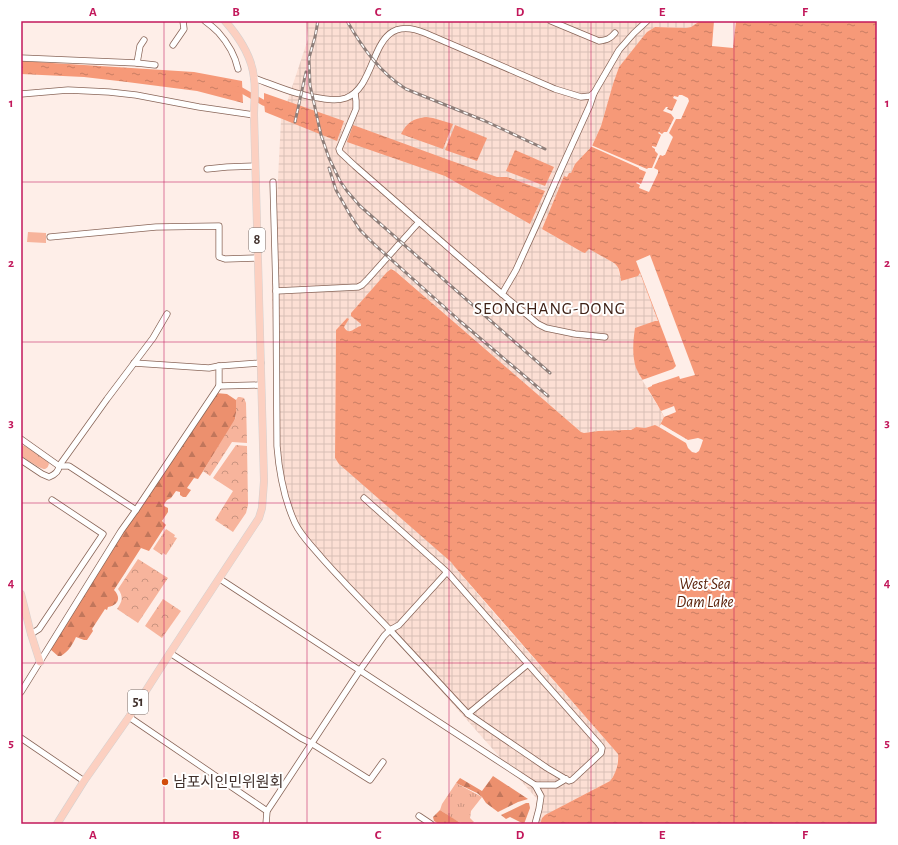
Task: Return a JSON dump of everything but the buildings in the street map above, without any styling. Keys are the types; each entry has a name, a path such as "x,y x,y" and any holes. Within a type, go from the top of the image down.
{"main road":[{"name":"8","path":"225,21 234,31 244,48 251,63 254,78 257,258 261,374"},
{"name":"51","path":"57,824 259,518 262,508 264,482 261,374"},
{"path":"21,594 30,634 40,662"}],"street":[{"path":"172,45 184,29 183,21"},
{"path":"205,21 218,32 227,45 236,59 238,69"},
{"path":"551,21 599,41 611,38 615,33"},
{"path":"502,294 516,270 594,93 619,50 647,21"},
{"path":"254,78 289,92 313,98 338,100 346,98 355,93 364,81 386,36 402,28 418,30 574,96 586,97 594,93"},
{"path":"137,63 140,46 144,40"},
{"path":"21,58 155,65"},
{"path":"21,94 68,90 109,92 136,95 254,115"},
{"path":"355,93 356,109 340,149 343,156 538,324 546,328 569,333 605,337"},
{"path":"207,169 255,166"},
{"path":"273,182 278,452 281,477 294,523 305,539 328,565 468,714 547,768 569,781 572,780 598,757 602,751 602,748 447,572 364,498"},
{"path":"276,291 358,287 367,280 419,222"},
{"path":"50,237 156,227 220,226 219,257 225,259 257,258"},
{"path":"21,460 49,477 55,474 59,469 59,466 153,338 167,314"},
{"path":"134,363 209,368 260,363"},
{"path":"21,692 121,531 219,386 219,366"},
{"path":"219,386 261,385"},
{"path":"21,439 59,466 69,466 136,510"},
{"path":"30,634 39,629 103,534 52,500"},
{"path":"266,824 267,811 311,743 384,636 390,630 399,626 447,572"},
{"path":"220,579 535,785 556,786 566,779"},
{"path":"170,653 294,734 370,780 382,762"},
{"path":"468,714 528,664"},
{"path":"129,717 267,811"},
{"path":"21,738 84,781"},
{"path":"535,785 540,796 539,809 535,824"},
{"path":"419,816 431,824"}],"shaded area":[{"path":"306,21 700,21 691,27 686,28 655,27 647,32 619,67 601,126 592,146 575,164 571,173 567,177 564,176 542,229 582,252 588,248 614,263 617,265 621,281 640,273 658,321 634,359 637,369 664,417 659,427 636,427 631,430 581,432 393,269 389,270 351,313 361,324 361,326 352,331 346,331 344,328 347,318 336,330 335,458 452,562 493,612 618,754 616,772 610,781 542,818 540,824 533,824 537,799 294,525 279,481 272,296 281,120 308,39"}],"green space":[{"path":"28,232 46,233 46,243 27,242"},
{"path":"216,393 227,394 236,400 236,416 233,425 198,479 194,478 187,488 191,490 186,497 183,497 180,495 180,492 176,491 164,504 164,506 168,508 168,512 162,521 166,525 149,551 141,548 114,590 118,595 117,603 108,607 107,610 105,609 87,640 76,637 68,650 61,656 58,656 50,649 123,532"},
{"path":"238,397 244,398 246,403 247,443 232,442 210,476 203,471 235,419 236,400"},
{"path":"21,445 47,460 49,464 47,468 40,468 21,456"},
{"path":"236,445 247,446 248,505 246,513 233,532 215,520 233,491 213,478"},
{"path":"166,529 177,538 166,555 163,553 162,555 153,549"},
{"path":"138,559 168,578 138,623 117,609 122,599 118,589"},
{"path":"163,599 181,611 162,638 145,626"},
{"path":"493,776 528,799 518,802 498,812 486,803 477,793 456,783 460,778 482,791"},
{"path":"456,783 482,797 471,811 470,818 474,822 470,824 461,823 440,810 442,804"},
{"path":"529,803 530,808 524,824 510,817 506,819 501,815"},
{"path":"440,810 462,824 439,824 434,821 433,817"}],"water":[{"name":"West Sea Dam Lake","path":"700,21 877,21 877,824 540,824 545,815 610,781 617,768 618,754 451,562 339,464 335,458 336,330 347,318 349,319 344,327 346,330 350,331 361,326 361,324 351,316 351,313 391,269 581,432 631,430 636,427 645,428 655,425 659,427 664,417 636,368 633,353 635,328 658,321 640,273 638,276 621,281 619,269 614,263 589,249 585,253 582,252 542,229 564,176 567,177 569,173 571,173 575,164 592,146 601,126 619,67 647,32 655,27 686,28 691,27"},
{"path":"21,61 194,72 242,81 243,103 197,91 84,77 21,74"},
{"path":"264,93 344,121 337,141 265,112"},
{"path":"426,117 453,124 443,149 401,134 411,122"},
{"path":"353,125 497,177 507,177 545,191 530,224 445,176 347,142"},
{"path":"455,125 487,138 477,161 445,150"},
{"path":"515,150 554,167 545,186 506,171"}],"pier":[{"path":"714,21 736,21 733,48 712,46"},
{"path":"679,95 688,98 689,101 681,119 676,119 669,133 673,137 665,155 660,155 654,168 658,170 658,173 649,192 639,188 640,185 636,183 641,184 646,172 590,146 591,145 647,169 652,168 658,154 652,146 656,147 661,135 658,133 659,132 662,134 667,132 674,118 671,114 663,111 666,107 668,107 667,109 672,111 677,100 673,98 674,96 678,97"},
{"path":"650,255 695,375 680,379 679,376 647,388 642,380 673,369 676,366 636,261"},
{"path":"674,406 676,412 664,417 661,411"},
{"path":"661,424 688,440 698,438 703,440 699,451 696,453 692,452 686,443 659,427"}],"waterway":[{"path":"235,89 241,90 264,103"}],"railway":[{"path":"318,21 309,58 310,85 321,135 329,158 340,181 360,206 550,373"},
{"path":"347,21 372,59 397,83 406,89 485,121 545,149"},
{"path":"295,122 306,72"},
{"path":"329,168 336,190 360,230 461,322 548,396"}],"place":[{"name":"남포시인민위원회","path":"165,782"}],"district":[{"name":"SEONCHANG-DONG","path":"550,308"}]}
